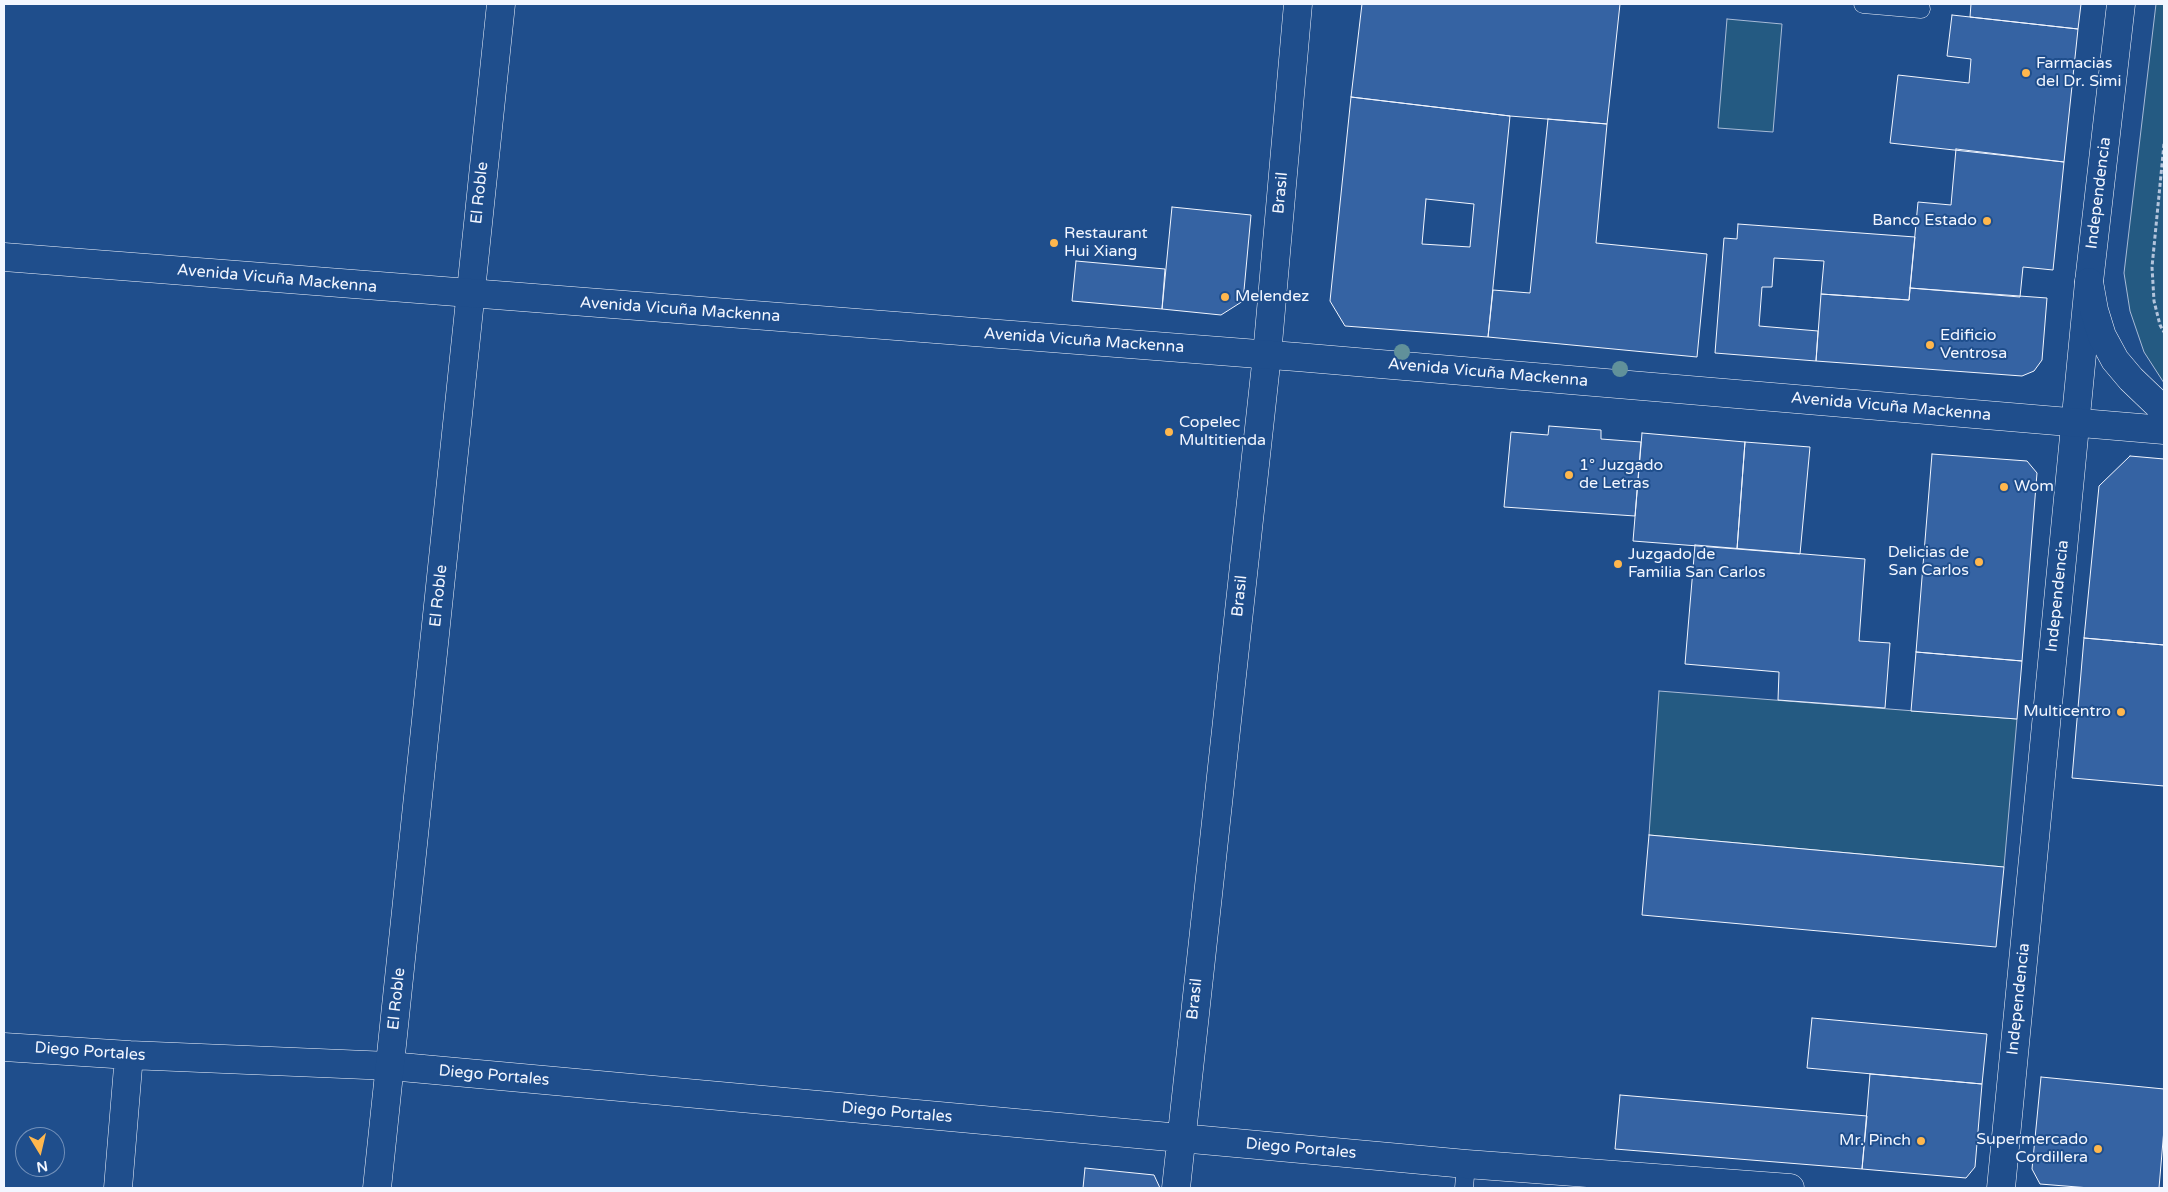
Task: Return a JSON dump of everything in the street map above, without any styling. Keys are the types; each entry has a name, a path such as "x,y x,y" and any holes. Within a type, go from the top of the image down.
{"street":[{"name":"El Roble","path":"376,1188 501,4"},
{"name":"Brasil","path":"1176,1188 1268,354 1298,4"},
{"name":"Independencia","path":"2001,1188 2089,282 2121,4"},
{"name":"Avenida Vicuña Mackenna","path":"4,258 469,295 1268,354 2164,430"},
{"path":"2089,282 2094,310 2102,336 2116,360 2131,379 2154,402 2164,408"},
{"name":"Diego Portales","path":"4,1046 129,1055 390,1066 1180,1139 1465,1176 1790,1188"},
{"path":"118,1188 129,1055"}],"lane":[{"path":"1863,4 1921,9"}],"path":[{"path":"2164,144 2163,172 2152,267 2154,301 2164,332"}],"shaded area":[{"path":"2156,4 2164,4 2164,383 2144,352 2130,311 2124,273"},
{"path":"1727,19 1782,24 1773,132 1718,128"},
{"path":"1659,691 2017,719 2004,867 1649,835"}],"building":[{"path":"1362,4 1620,4 1607,124 1510,116 1351,97"},
{"path":"1971,4 2081,4 2078,29 1970,17"},
{"path":"1952,15 2078,29 2064,162 1890,143 1898,75 1969,83 1971,59 1947,56"},
{"path":"1351,97 1510,116 1488,337 1345,326 1330,301","holes":["1426,199 1474,204 1470,247 1422,244"]},
{"path":"1548,119 1607,124 1596,243 1707,254 1697,357 1488,337 1493,290 1530,293"},
{"name":"Banco Estado","path":"1956,149 2064,162 2053,270 2023,267 2020,297 1910,288 1918,202 1951,205"},
{"path":"1172,207 1251,215 1243,301 1221,315 1162,309"},
{"path":"1738,224 1915,237 1909,300 1821,294 1824,261 1774,258 1772,287 1762,287 1759,326 1818,331 1816,361 1715,353 1724,238 1737,239"},
{"path":"1076,261 1165,269 1162,309 1072,301"},
{"name":"Edificio Ventrosa","path":"1910,288 2047,298 2042,360 2034,371 2022,376 1816,361 1821,294 1909,300"},
{"path":"1549,426 1601,430 1601,439 1641,442 1635,516 1504,507 1511,432 1548,435"},
{"path":"1642,433 1745,442 1737,549 1633,541"},
{"path":"1745,442 1810,447 1800,554 1737,549"},
{"path":"1932,454 2027,461 2037,473 2022,661 1916,652"},
{"path":"2130,456 2164,459 2164,645 2084,638 2099,486"},
{"path":"1695,545 1865,559 1859,641 1890,643 1885,708 1778,700 1779,672 1685,664"},
{"name":"Multicentro","path":"2084,638 2164,645 2164,786 2072,778"},
{"path":"1916,652 2022,661 2017,719 1911,711"},
{"path":"1649,835 2004,867 1996,947 1642,915"},
{"path":"1812,1018 1987,1034 1982,1084 1807,1068"},
{"name":"Mr. Pinch","path":"1870,1074 1982,1084 1975,1167 1966,1178 1862,1169"},
{"name":"Supermercado Cordillera","path":"2041,1077 2164,1089 2164,1129 2159,1188 2090,1188 2040,1184 2032,1169"},
{"path":"1620,1095 1867,1116 1862,1169 1615,1149"},
{"path":"1085,1168 1154,1175 1160,1188 1083,1188"}],"place":[{"name":"Farmacias del Dr. Simi","path":"2026,73"},
{"name":"Banco Estado","path":"1987,221"},
{"name":"Restaurant Hui Xiang","path":"1054,243"},
{"name":"Melendez","path":"1225,297"},
{"name":"Edificio Ventrosa","path":"1930,345"},
{"name":"Copelec Multitienda","path":"1169,432"},
{"name":"1° Juzgado de Letras","path":"1569,475"},
{"name":"Wom","path":"2004,487"},
{"name":"Delicias de San Carlos","path":"1979,562"},
{"name":"Juzgado de Familia San Carlos","path":"1618,564"},
{"name":"Multicentro","path":"2121,712"},
{"name":"Mr. Pinch","path":"1921,1141"},
{"name":"Supermercado Cordillera","path":"2098,1149"}]}
